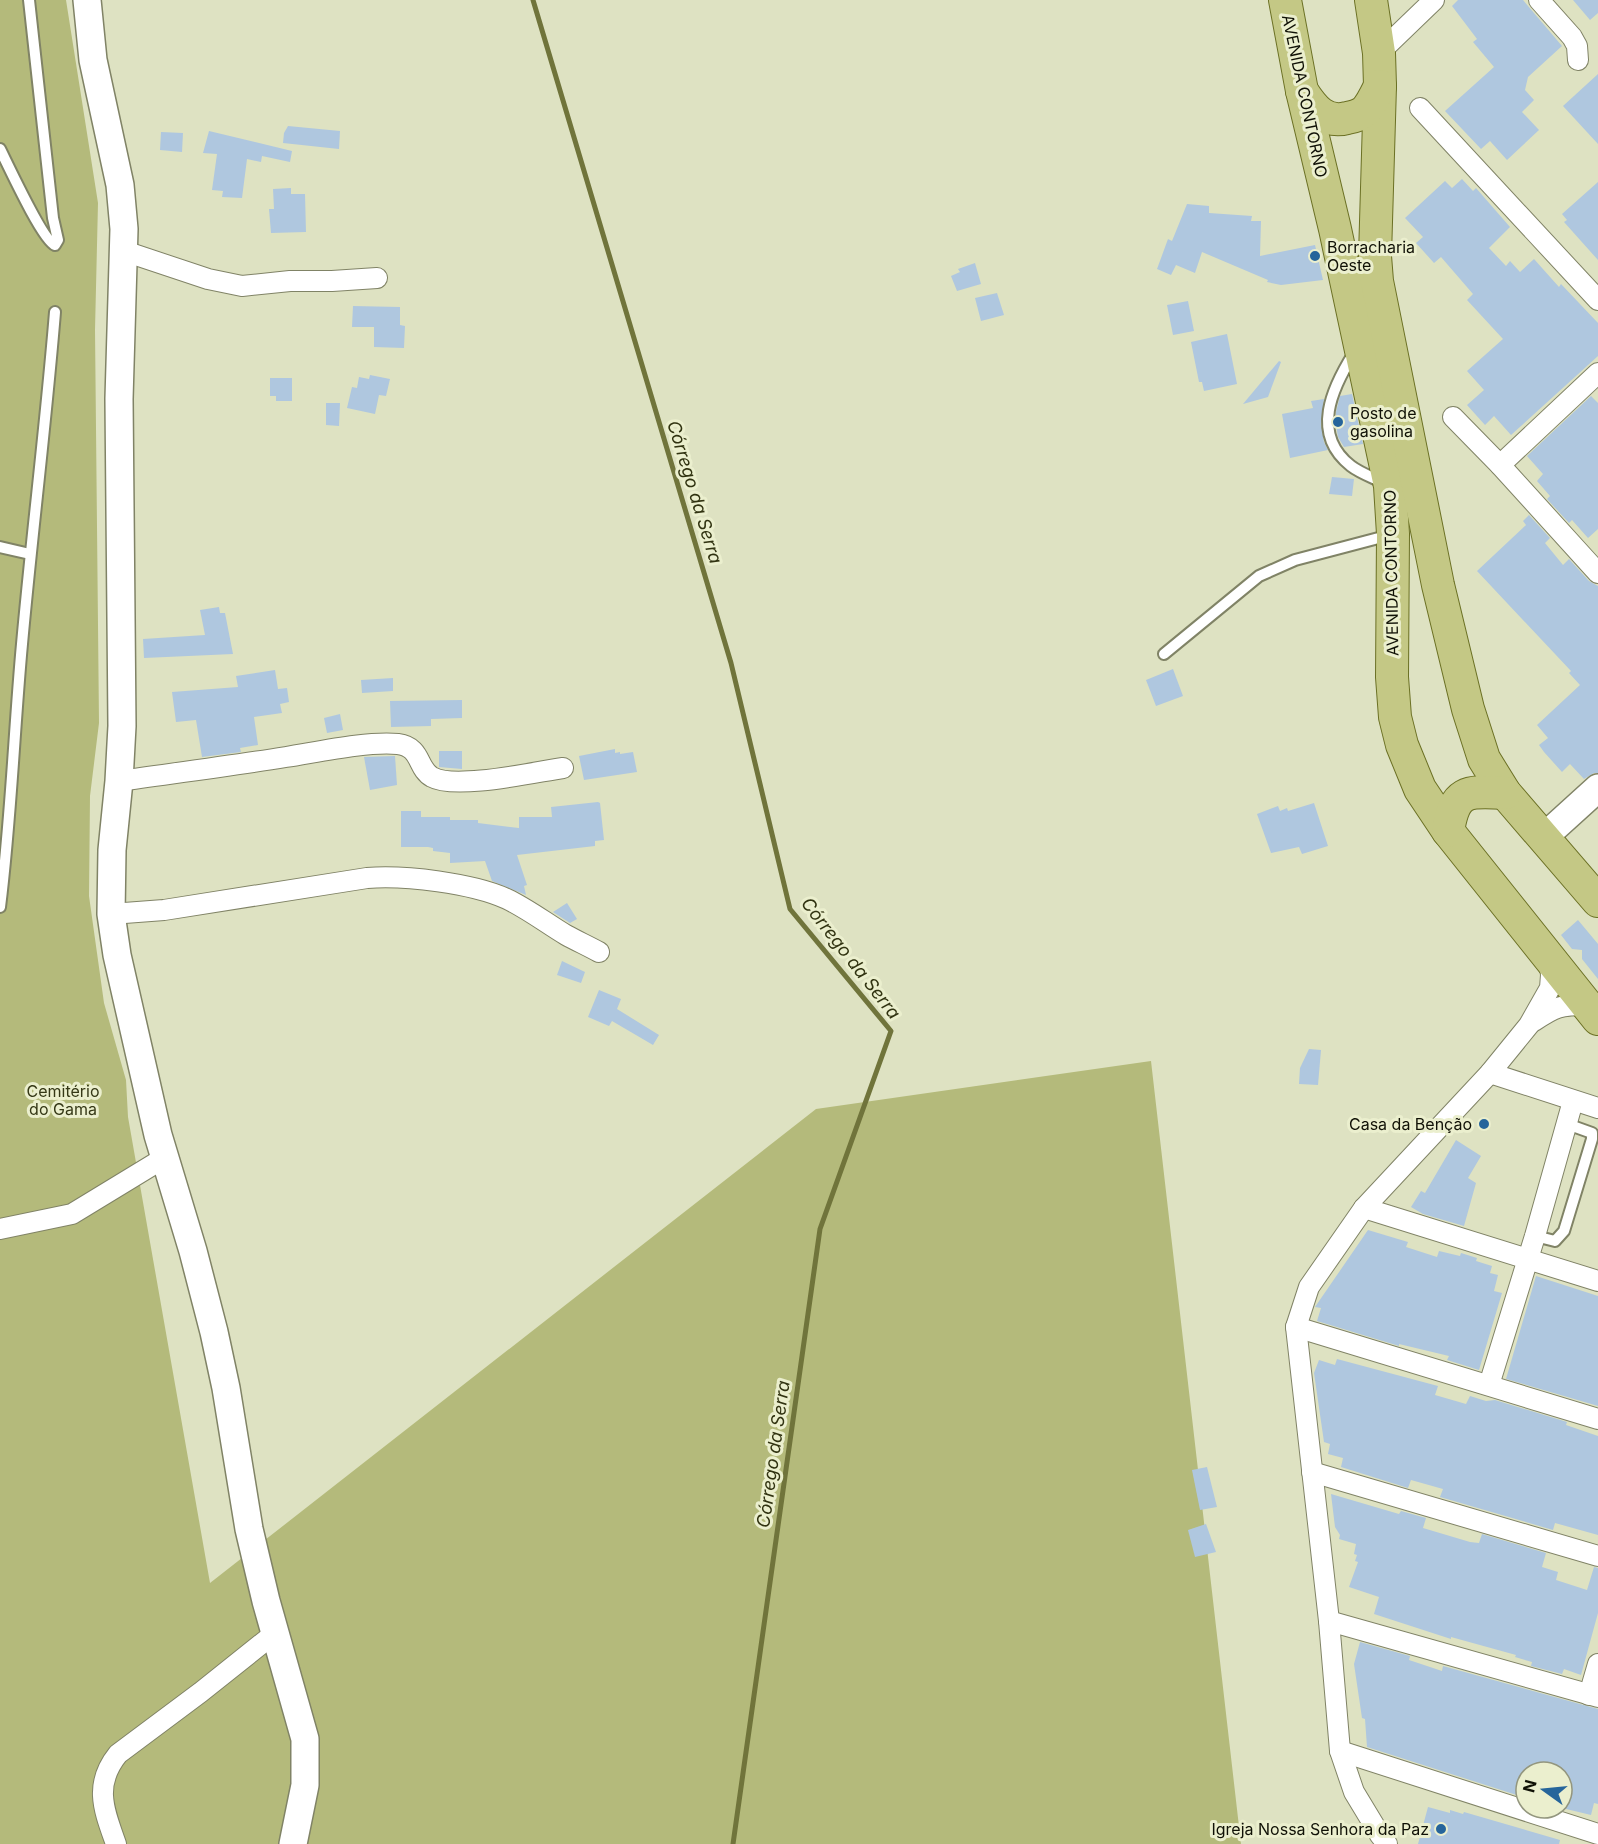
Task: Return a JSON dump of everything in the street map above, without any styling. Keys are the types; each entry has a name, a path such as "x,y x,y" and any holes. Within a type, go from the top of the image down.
{"main road":[{"name":"AVENIDA CONTORNO","path":"1285,0 1302,92 1335,228 1391,492 1392,677 1395,717 1420,789 1448,831 1592,1012"},
{"name":"AVENIDA CONTORNO","path":"1371,0 1379,53 1380,86 1375,256 1377,281 1428,525 1438,585 1477,741 1488,767 1504,793 1598,902"},
{"path":"1302,92 1311,106 1324,117 1342,120 1365,111 1380,86"},
{"path":"1357,337 1393,357"},
{"path":"1391,492 1428,525"},
{"path":"1448,831 1453,809 1461,796 1470,793 1504,793"}],"street":[{"path":"87,0 93,60 120,184 123,251 119,399 122,726 112,850 111,914 117,955 164,1158 193,1251 214,1332 226,1388 249,1529 305,1739 305,1785 293,1844"},
{"path":"1379,53 1434,0"},
{"path":"1539,0 1572,37 1577,46 1578,60"},
{"path":"1420,108 1598,300"},
{"path":"123,251 208,279 242,286 290,281 377,278"},
{"path":"1500,465 1598,373"},
{"path":"1453,417 1598,573"},
{"path":"119,781 350,748 398,744 408,746 414,751 429,775 446,781 485,780 563,768"},
{"path":"1544,837 1598,788"},
{"path":"111,914 164,910 367,878 400,877 489,892 507,899 567,936 599,952"},
{"path":"1387,1844 1354,1792 1340,1751 1329,1621 1296,1327 1309,1287 1364,1208 1490,1073 1529,1025 1550,988 1549,957"},
{"path":"1529,1025 1554,1008 1565,1005 1592,1012"},
{"path":"1490,1073 1598,1108"},
{"path":"1489,1385 1535,1236 1573,1101"},
{"path":"0,1229 6,1230 72,1214 164,1158"},
{"path":"1364,1208 1598,1281"},
{"path":"1296,1327 1598,1419"},
{"path":"1312,1472 1598,1556"},
{"path":"1329,1621 1594,1696 1598,1664"},
{"path":"116,1844 102,1796 104,1776 109,1765 118,1754 275,1633"},
{"path":"1340,1751 1598,1834"}],"lane":[{"path":"0,148 41,228 50,242 55,245 58,240 45,152 29,0"},
{"path":"0,907 6,860 13,740 30,554 55,312"},
{"path":"1357,337 1338,379 1328,409 1329,435 1338,452 1351,466 1391,492"},
{"path":"1164,654 1259,576 1295,560 1393,534"},
{"path":"0,547 30,554"},
{"path":"1535,1236 1555,1241 1564,1231 1588,1150 1592,1133 1567,1124"}],"green space":[{"name":"Cemitério do Gama","path":"0,0 66,0 98,203 95,330 99,723 90,796 89,896 104,1003 126,1080 128,1117 210,1583 816,1109 1151,1061 1241,1844 0,1844"}],"building":[{"path":"1458,0 1523,0 1562,46 1528,77 1525,90 1534,100 1522,112 1539,130 1507,160 1490,141 1481,149 1445,111 1494,67 1473,42 1477,39 1452,6"},
{"path":"1573,0 1598,0 1598,13 1590,20"},
{"path":"1598,74 1598,144 1563,106"},
{"path":"288,126 340,131 339,149 283,143 284,133"},
{"path":"209,131 292,151 290,162 262,156 261,162 247,159 242,198 222,197 223,191 212,190 217,154 203,153"},
{"path":"161,132 183,133 182,152 160,150"},
{"path":"1462,179 1473,191 1476,188 1510,227 1489,248 1506,266 1510,261 1520,272 1534,259 1559,287 1561,284 1598,323 1598,356 1511,435 1494,416 1485,425 1467,405 1484,390 1467,371 1503,339 1467,300 1473,294 1441,257 1434,263 1416,243 1423,237 1405,218 1445,181 1452,188"},
{"path":"1598,182 1598,260 1564,222 1567,220 1562,214"},
{"path":"291,188 291,194 305,194 306,232 271,233 269,209 274,209 273,189"},
{"path":"1187,204 1209,206 1209,213 1252,216 1251,221 1261,221 1260,256 1315,245 1323,280 1281,285 1267,282 1268,280 1202,252 1195,273 1176,265 1171,275 1157,269 1168,239 1172,241"},
{"path":"975,263 981,284 957,291 951,276 960,272 958,269"},
{"path":"997,293 1004,315 981,321 975,298"},
{"path":"1188,301 1194,331 1173,335 1167,305"},
{"path":"353,306 400,307 400,325 405,326 404,348 374,347 374,327 352,327"},
{"path":"1227,334 1237,384 1204,391 1202,382 1199,382 1191,342"},
{"path":"1279,361 1281,362 1268,397 1243,404"},
{"path":"370,375 390,379 386,396 379,395 375,414 347,408 352,387 357,388 359,377 369,379"},
{"path":"270,378 292,378 292,401 276,401 276,396 270,396"},
{"path":"1352,394 1363,444 1344,447 1338,437 1336,412 1340,396"},
{"path":"1591,396 1598,403 1598,529 1588,538 1572,520 1569,523 1547,499 1550,496 1537,481 1543,474 1527,456"},
{"path":"1324,399 1321,425 1328,450 1290,458 1282,414 1313,408 1311,401"},
{"path":"326,403 340,403 339,426 326,425"},
{"path":"1332,477 1354,479 1352,496 1329,494"},
{"path":"1529,515 1550,538 1545,543 1563,565 1569,559 1589,581 1598,586 1598,773 1584,779 1570,764 1562,772 1544,752 1539,745 1548,738 1537,725 1580,685 1569,673 1571,671 1477,571 1526,525 1523,521"},
{"path":"219,607 220,613 225,613 233,654 144,658 143,639 205,635 200,610"},
{"path":"1173,669 1183,696 1156,706 1146,680"},
{"path":"275,670 278,689 287,688 289,702 280,704 282,713 254,717 258,745 240,748 241,752 202,757 196,720 176,722 172,692 238,687 236,676"},
{"path":"393,678 393,691 362,693 361,680"},
{"path":"462,700 462,718 431,719 431,726 391,727 390,701"},
{"path":"340,714 343,730 327,733 324,718"},
{"path":"615,749 615,753 620,752 620,754 633,752 637,772 584,780 579,756"},
{"path":"439,751 462,751 462,769 439,767"},
{"path":"395,756 397,785 370,790 364,757"},
{"path":"600,803 604,840 595,841 595,846 517,855 527,885 524,886 526,895 492,881 485,861 450,863 450,853 433,851 433,848 428,847 401,847 401,811 421,811 421,817 478,820 478,823 519,828 519,817 552,817 551,807"},
{"path":"1314,803 1328,846 1302,854 1299,847 1271,853 1257,814 1278,806 1280,811 1287,808 1288,811"},
{"path":"567,903 577,919 570,923 553,912"},
{"path":"1578,920 1598,944 1598,979 1582,959 1582,950 1572,949 1561,935"},
{"path":"562,961 585,972 581,983 557,975"},
{"path":"599,990 621,999 617,1009 659,1035 653,1045 612,1021 609,1026 588,1017"},
{"path":"1309,1049 1321,1050 1318,1085 1299,1084 1300,1068"},
{"path":"1456,1140 1481,1156 1468,1178 1476,1183 1464,1226 1423,1214 1411,1207 1421,1191 1425,1193"},
{"path":"1368,1230 1408,1242 1406,1247 1437,1257 1439,1251 1460,1256 1461,1253 1492,1266 1490,1273 1498,1275 1494,1291 1502,1293 1479,1370 1447,1360 1449,1356 1399,1344 1399,1346 1317,1321 1321,1308 1315,1307"},
{"path":"1536,1276 1598,1296 1598,1406 1506,1379"},
{"path":"1337,1359 1438,1386 1435,1395 1466,1404 1470,1396 1486,1401 1495,1400 1567,1422 1566,1425 1598,1436 1598,1535 1555,1523 1553,1530 1440,1497 1443,1489 1411,1480 1408,1488 1341,1467 1343,1458 1328,1454 1330,1444 1324,1442 1314,1373 1319,1360 1335,1365"},
{"path":"1207,1467 1217,1507 1200,1510 1192,1470"},
{"path":"1331,1494 1399,1514 1401,1511 1426,1518 1423,1528 1470,1542 1479,1543 1482,1534 1546,1553 1542,1567 1558,1572 1556,1580 1587,1590 1594,1567 1598,1568 1598,1613 1581,1675 1564,1669 1562,1674 1531,1666 1532,1662 1515,1657 1516,1655 1451,1637 1451,1639 1374,1614 1379,1597 1349,1587 1358,1562 1355,1561 1357,1555 1354,1554 1356,1544 1339,1539 1340,1535 1335,1527"},
{"path":"1206,1524 1216,1552 1195,1557 1188,1530"},
{"path":"1360,1642 1410,1656 1409,1660 1442,1671 1443,1666 1598,1709 1598,1804 1594,1803 1591,1815 1574,1811 1574,1760 1514,1760 1514,1794 1367,1747 1365,1719 1362,1718 1354,1664"},
{"path":"1428,1807 1450,1813 1450,1810 1463,1814 1464,1812 1560,1840 1559,1844 1418,1844"}],"waterway":[{"name":"Córrego da Serra","path":"533,0 731,663 790,909 891,1031 820,1229 733,1844"}],"place":[{"name":"Borracharia Oeste","path":"1315,256"},
{"name":"Posto de gasolina","path":"1338,422"},
{"name":"Casa da Benção","path":"1484,1124"},
{"name":"Igreja Nossa Senhora da Paz","path":"1441,1829"}]}
